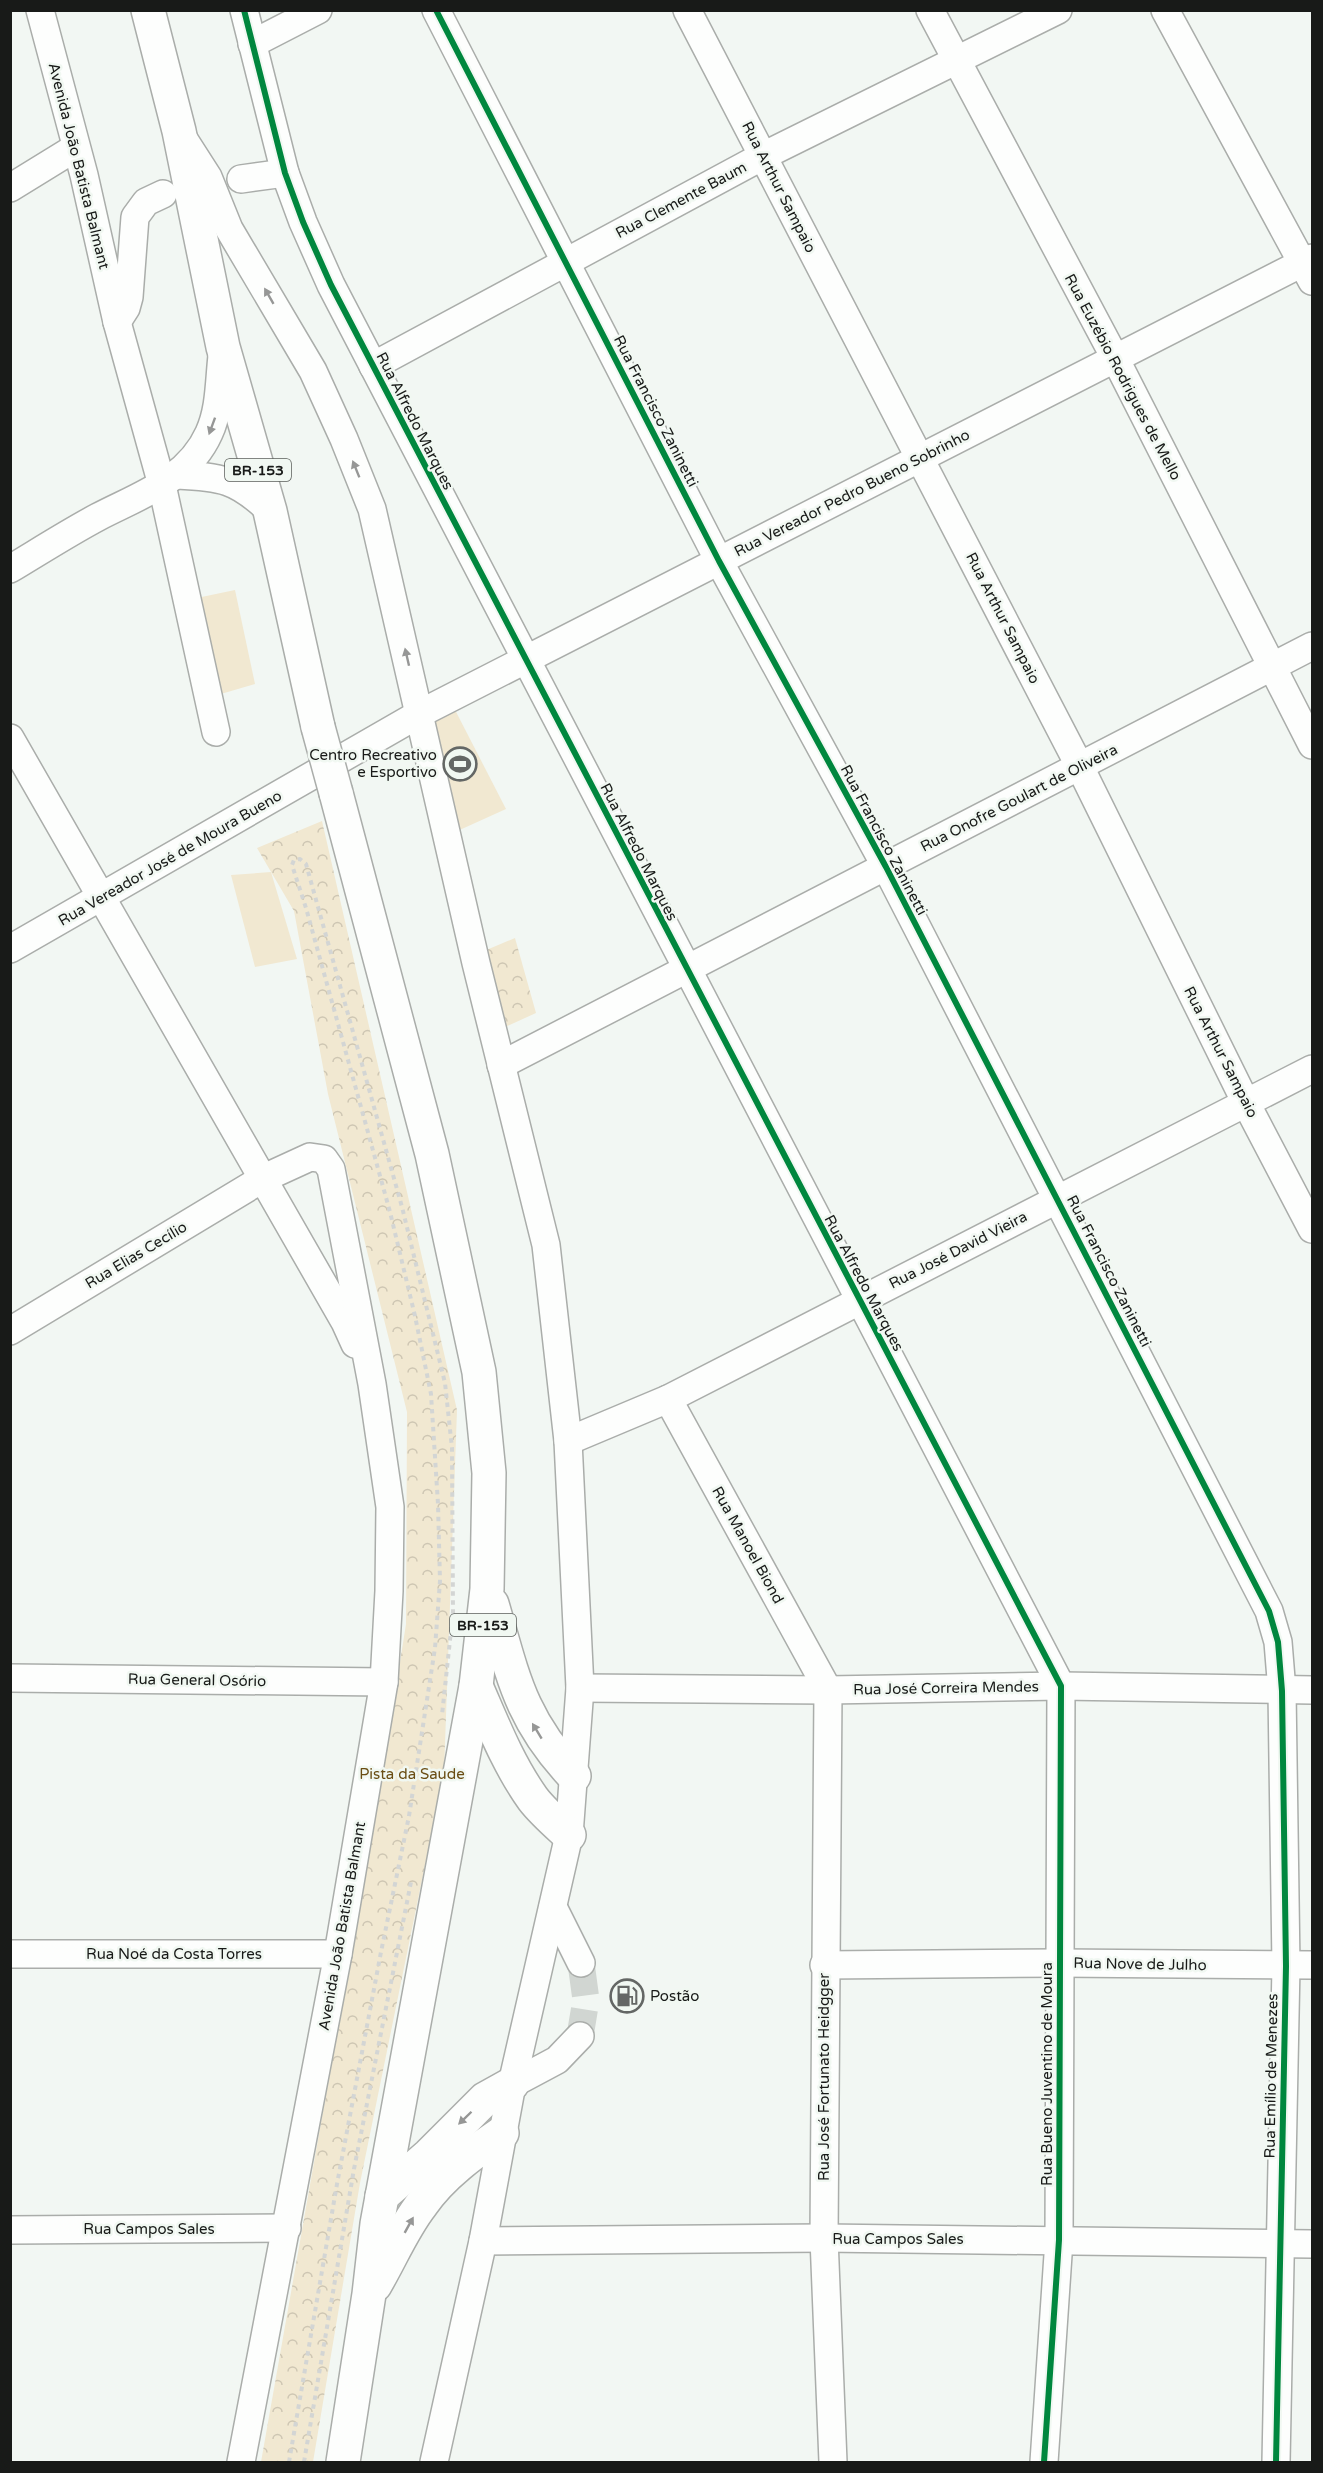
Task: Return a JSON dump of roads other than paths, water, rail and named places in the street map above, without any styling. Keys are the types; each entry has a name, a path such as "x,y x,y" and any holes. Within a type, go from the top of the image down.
{"highway":[{"name":"BR-153","path":"148,10 179,131 223,347 270,511 318,727 432,1154 479,1372 489,1473 487,1589 476,1686 382,2196 343,2463"},
{"path":"487,1589 513,1680 523,1706 553,1755 573,1776"},
{"path":"476,1686 496,1734 516,1772 534,1800 569,1836"},
{"path":"382,2196 429,2155 485,2099 512,2084"},
{"path":"369,2294 421,2205 435,2187 480,2148 502,2133"}],"street":[{"name":"Avenida João Batista Balmant","path":"40,10 84,175 117,322 169,480 216,732"},
{"name":"Rua Alfredo Marques","path":"244,10 285,173 303,222 331,285 1061,1686"},
{"path":"252,44 318,10"},
{"name":"Rua Francisco Zaninetti","path":"436,10 719,561 886,867 1268,1610 1278,1642 1282,1691"},
{"name":"Rua Arthur Sampaio","path":"687,10 1080,766 1246,1103 1312,1229"},
{"name":"Rua Euzébio Rodrigues de Mello","path":"930,10 1115,358 1312,745"},
{"name":"Rua Clemente Baum","path":"373,366 763,156 1058,10"},
{"path":"1165,10 1309,267"},
{"path":"179,131 208,177 229,228 313,371 372,509 501,1065 546,1245 568,1442 580,1688 569,1836 512,2084 483,2241 434,2463"},
{"path":"11,188 75,148"},
{"path":"241,179 285,173"},
{"path":"117,322 126,308 129,297 135,217 146,202 163,194"},
{"name":"Rua Vereador Pedro Bueno Sobrinho","path":"333,780 419,714 1115,358 1309,267"},
{"path":"10,569 96,518 169,480 194,459 210,432 219,402 223,347"},
{"path":"169,480 214,477 232,482 255,497 270,511"},
{"name":"Rua Onofre Goulart de Oliveira","path":"501,1065 1312,646"},
{"path":"10,738 345,1322 372,1384"},
{"name":"Rua Vereador José de Moura Bueno","path":"10,949 102,897 333,780"},
{"name":"Rua José David Vieira","path":"568,1442 668,1399 1312,1069"},
{"name":"Rua Elias Cecílio","path":"10,1331 262,1179 310,1157 324,1159 331,1169 372,1384"},
{"name":"Avenida João Batista Balmant","path":"241,2463 338,1954 384,1682 389,1591 390,1507 372,1384"},
{"name":"Rua Manoel Biond","path":"668,1399 828,1690"},
{"name":"Rua General Osório","path":"10,1678 384,1682"},
{"name":"Rua José Correira Mendes","path":"580,1688 828,1690 1061,1686 1312,1690"},
{"name":"Rua Bueno Juventino de Moura","path":"1044,2463 1059,2240 1061,1686"},
{"name":"Rua José Fortunato Heidgger","path":"828,1690 824,1965 824,2238 832,2463"},
{"name":"Rua Emílio de Menezes","path":"1276,2463 1286,1966 1282,1691"},
{"path":"553,1907 581,1963"},
{"name":"Rua Noé da Costa Torres","path":"10,1954 338,1954"},
{"name":"Rua Nove de Julho","path":"824,1965 1059,1963 1312,1965"},
{"path":"512,2084 557,2060 580,2036"},
{"name":"Rua Campos Sales","path":"10,2230 287,2228"},
{"name":"Rua Campos Sales","path":"483,2241 824,2238 1312,2244"}],"tunnel":[{"path":"580,2036 586,2000 581,1963"}],"place":[{"name":"Centro Recreativo e Esportivo","path":"460,764"},
{"name":"Postão","path":"627,1996"}],"park label":[{"name":"Pista da Saude","path":"412,1774"}]}
